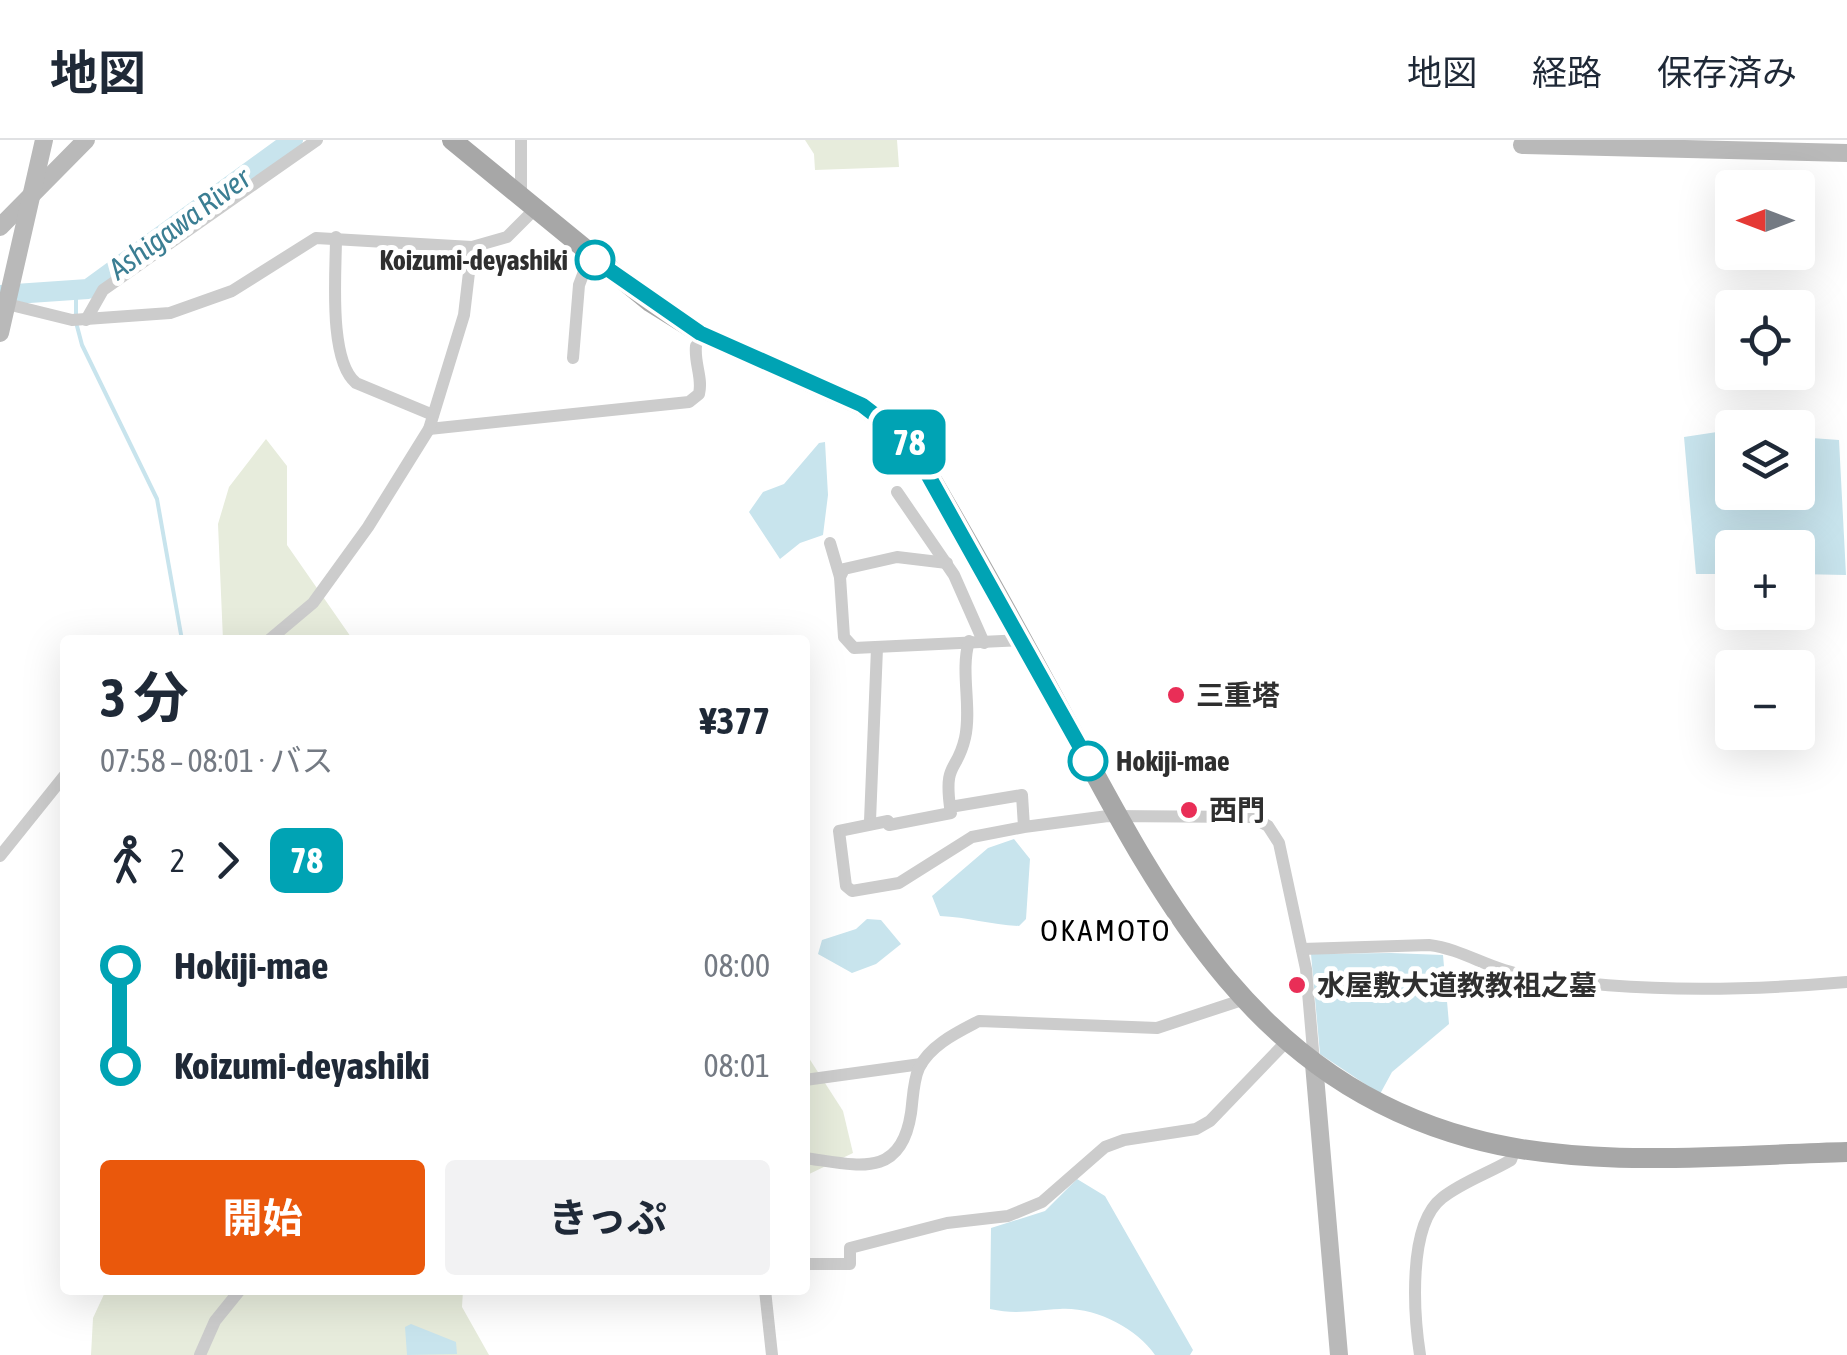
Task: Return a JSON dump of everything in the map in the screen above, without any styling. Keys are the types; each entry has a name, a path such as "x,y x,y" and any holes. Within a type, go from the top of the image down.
{"main road":[{"path":"452,140 590,256 700,333 862,405 909,441 1164,896 1242,1000 1314,1064 1370,1098 1471,1139 1581,1154 1847,1152"}],"street":[{"path":"0,333 44,140"},
{"path":"0,227 86,140"},
{"path":"79,320 103,290 316,140"},
{"path":"7,304 79,320 170,313 232,292 316,238 336,236 472,248 507,236 528,205 521,140"},
{"path":"1522,142 1847,153"},
{"path":"336,236 336,316 346,374 431,422 689,402 699,394 701,384 694,367 696,346"},
{"path":"274,635 314,602 368,527 431,422 464,315 472,248"},
{"path":"572,358 579,285 590,256"},
{"path":"897,492 947,564 984,643"},
{"path":"830,542 840,577 846,641 857,650 1022,640"},
{"path":"840,577 844,568 897,556 947,564"},
{"path":"969,641 968,722 964,743 949,768 951,813 889,825 888,821 870,821 840,831 837,837 846,886 852,891 899,883 972,837 1024,827 1118,818 1239,816 1261,820 1279,843 1302,948 1339,1355"},
{"path":"870,821 877,648"},
{"path":"0,856 60,780"},
{"path":"950,806 1022,795 1024,827"},
{"path":"1302,948 1440,946 1528,976 1700,988 1847,982"},
{"path":"810,1079 921,1064 953,1034 979,1021 1033,1020 1142,1029 1202,1017 1242,1000"},
{"path":"810,1264 850,1264 850,1248 947,1223 992,1220 1042,1202 1105,1147 1124,1140 1196,1129 1210,1121 1286,1042"},
{"path":"810,1159 873,1165 894,1156 907,1138 921,1064"},
{"path":"1420,1355 1415,1274 1432,1208 1441,1198 1510,1160 1516,1146"},
{"path":"200,1355 216,1321 236,1295"},
{"path":"766,1295 772,1355"}],"green space":[{"path":"805,140 897,140 899,167 815,170 814,154"},
{"path":"266,439 287,466 287,545 350,635 223,635 218,524 229,487"},
{"path":"810,1060 843,1111 853,1153 810,1174"},
{"path":"104,1295 463,1295 462,1307 489,1355 91,1355 93,1318"}],"water":[{"path":"1715,432 1715,510 1815,510 1815,438 1839,440 1846,575 1815,574 1815,530 1715,530 1715,574 1696,574 1684,437"},
{"path":"825,442 828,495 823,535 800,543 780,559 749,512 763,492 784,484 819,443"},
{"path":"1014,839 1030,859 1026,919 1019,926 940,916 932,896 988,848"},
{"path":"867,919 881,920 901,944 876,964 852,973 818,954 822,940 856,929"},
{"path":"1311,954 1443,955 1449,1024 1392,1072 1380,1094 1320,1054"},
{"path":"1077,1179 1105,1196 1193,1350 1190,1355 1155,1355 1137,1336 1114,1321 1074,1309 990,1309 991,1228 1045,1211"},
{"path":"411,1324 456,1342 457,1354 407,1355 405,1327"}],"waterway":[{"name":"Ashigawa River","path":"0,295 88,289 293,140"},
{"path":"76,293 76,316"},
{"path":"77,326 82,345 157,499 181,635"}],"bus line":[{"name":"78","path":"595,260 650,302 700,333 862,405 909,441 1088,761"}],"place":[{"name":"Koizumi-deyashiki","path":"595,260"},
{"name":"三重塔","path":"1176,695"},
{"name":"Hokiji-mae","path":"1088,761"},
{"name":"西門","path":"1189,810"},
{"name":"水屋敷大道教教祖之墓","path":"1297,985"}],"district":[{"name":"OKAMOTO","path":"1106,930"}]}
